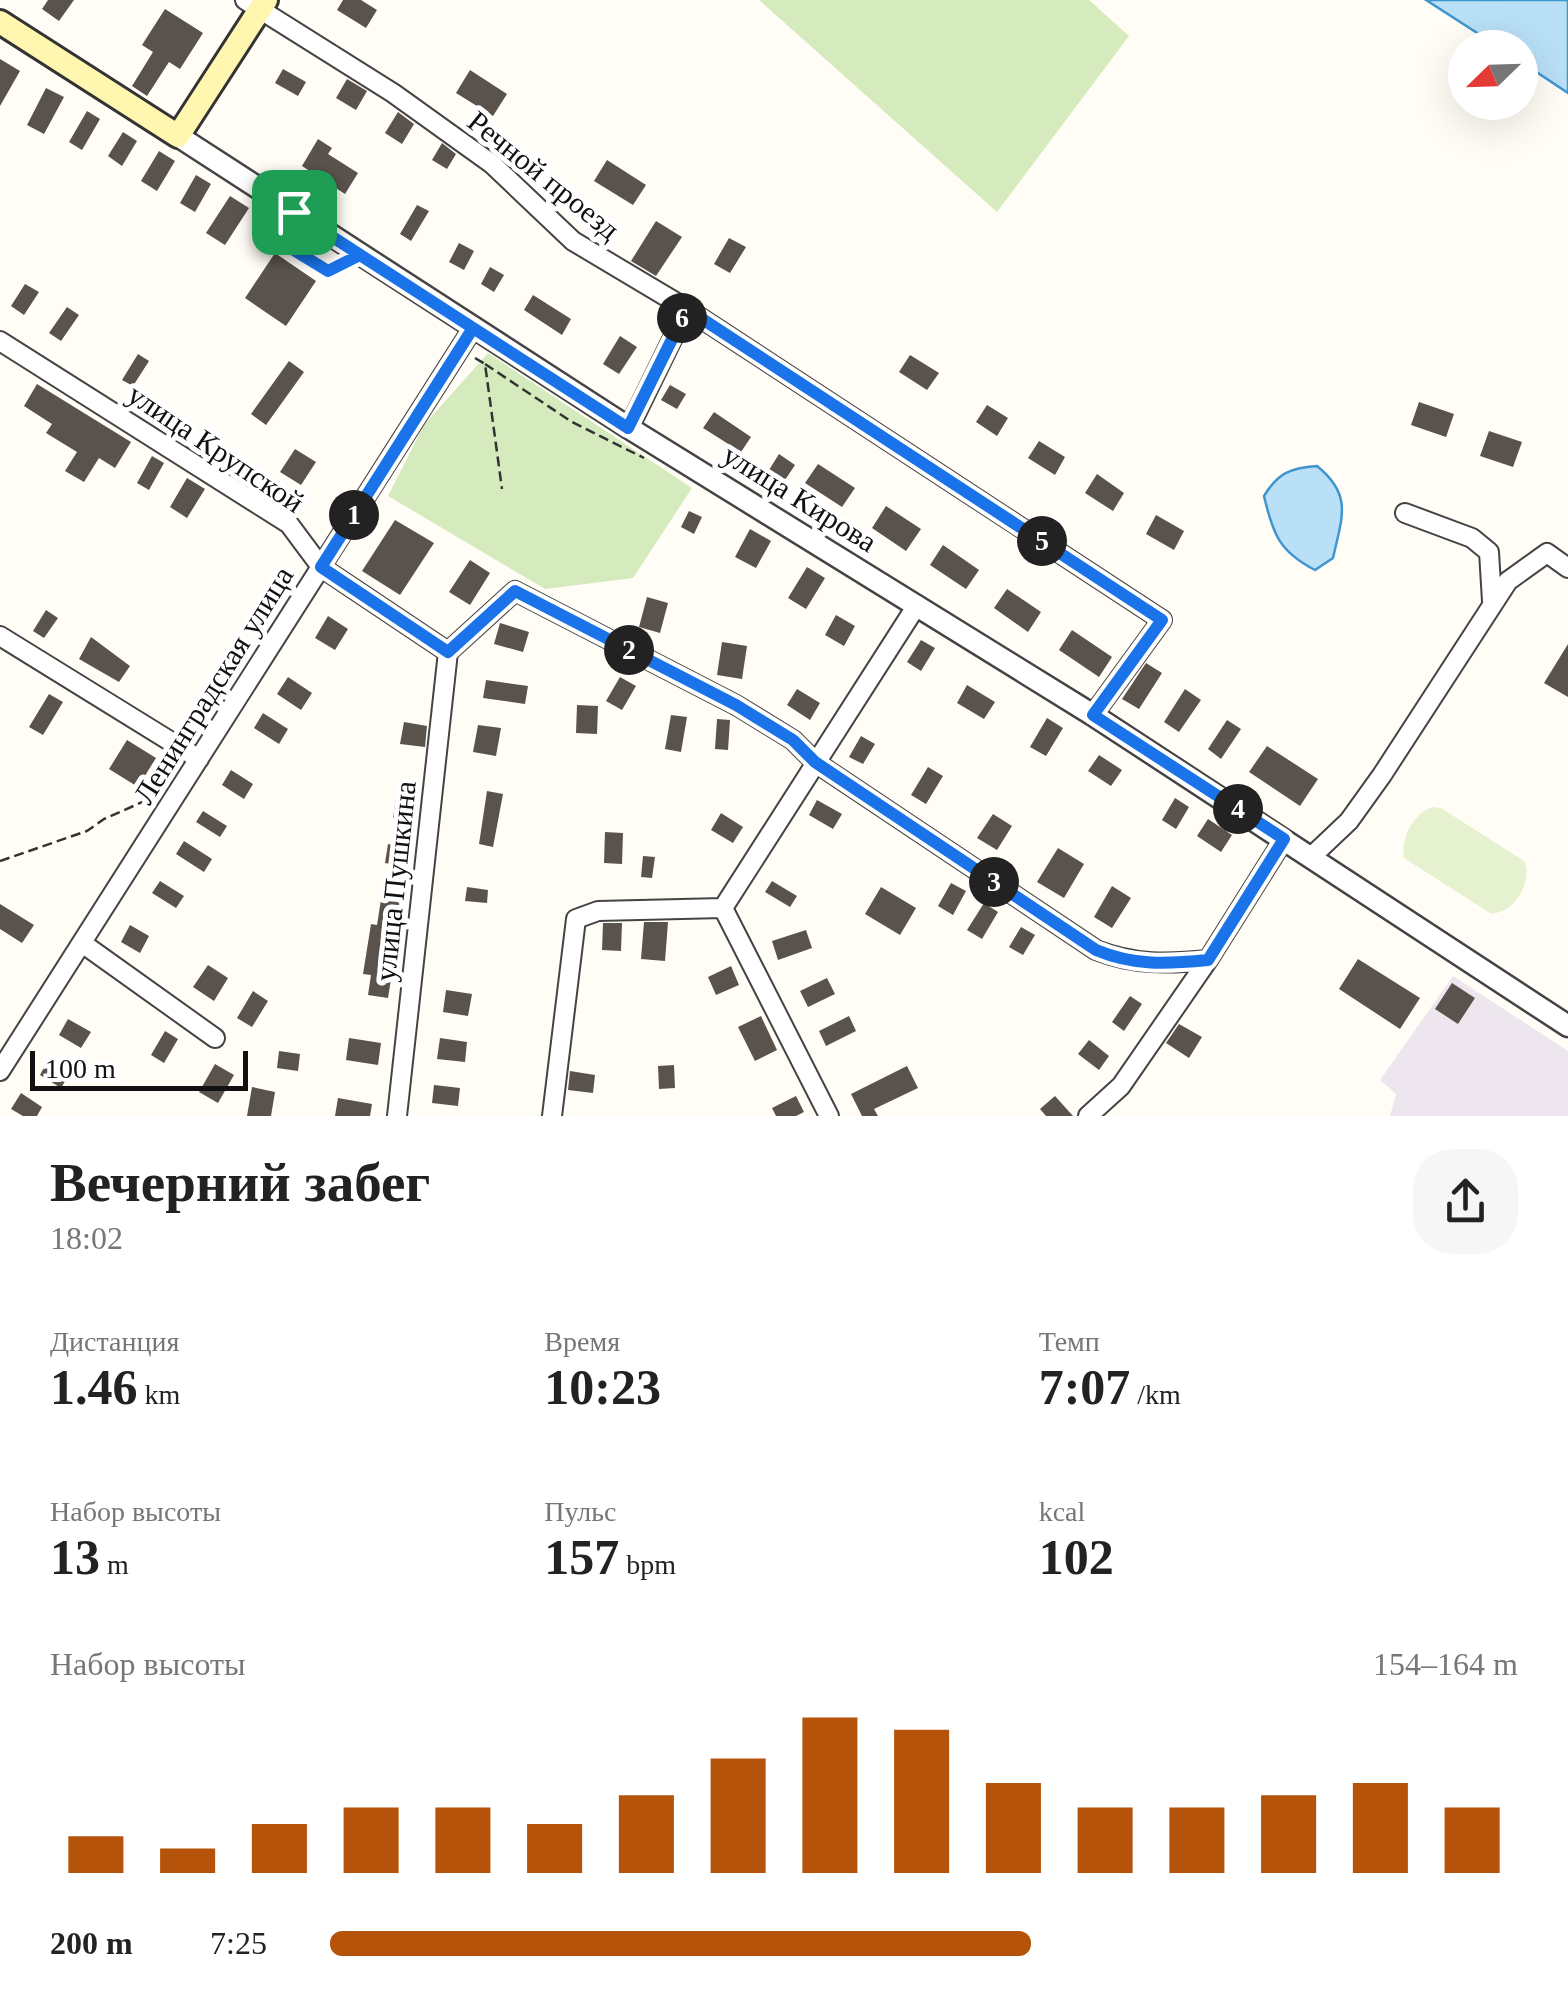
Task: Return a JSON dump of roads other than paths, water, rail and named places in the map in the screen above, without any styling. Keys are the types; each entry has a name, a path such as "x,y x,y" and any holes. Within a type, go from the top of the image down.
{"main road":[{"path":"178,136 257,3"},
{"name":"улица Кирова","path":"0,22 178,136"}],"street":[{"name":"Речной проезд","path":"257,3 492,164 573,241 687,309 1162,620 1093,715"},
{"name":"улица Кирова","path":"178,136 628,428 1093,715 1568,1026"},
{"path":"628,428 687,309"},
{"name":"Ленинградская улица","path":"0,1072 473,328"},
{"name":"улица Крупской","path":"0,341 290,524 321,567 448,652"},
{"path":"1405,513 1472,538 1489,552 1492,601"},
{"path":"1311,856 1349,821 1382,776 1508,581 1548,553 1568,568"},
{"path":"448,652 515,591 736,705 793,740 815,762 1096,950 1121,960 1160,965 1208,960"},
{"path":"723,908 917,605"},
{"path":"0,636 199,758"},
{"name":"улица Пушкина","path":"397,1116 448,652"},
{"path":"1088,1116 1121,1086 1208,960 1284,839"},
{"path":"552,1116 574,924 580,915 598,911 723,908"},
{"path":"723,908 829,1116"},
{"path":"82,943 216,1038"}],"lane":[{"path":"294,212 284,244 328,271 360,255"}],"water":[{"path":"1426,0 1568,0 1568,93 1538,73 1538,30 1473,30"},
{"path":"1317,466 1336,487 1342,508 1333,558 1315,570 1280,541 1264,496 1286,473"}]}
